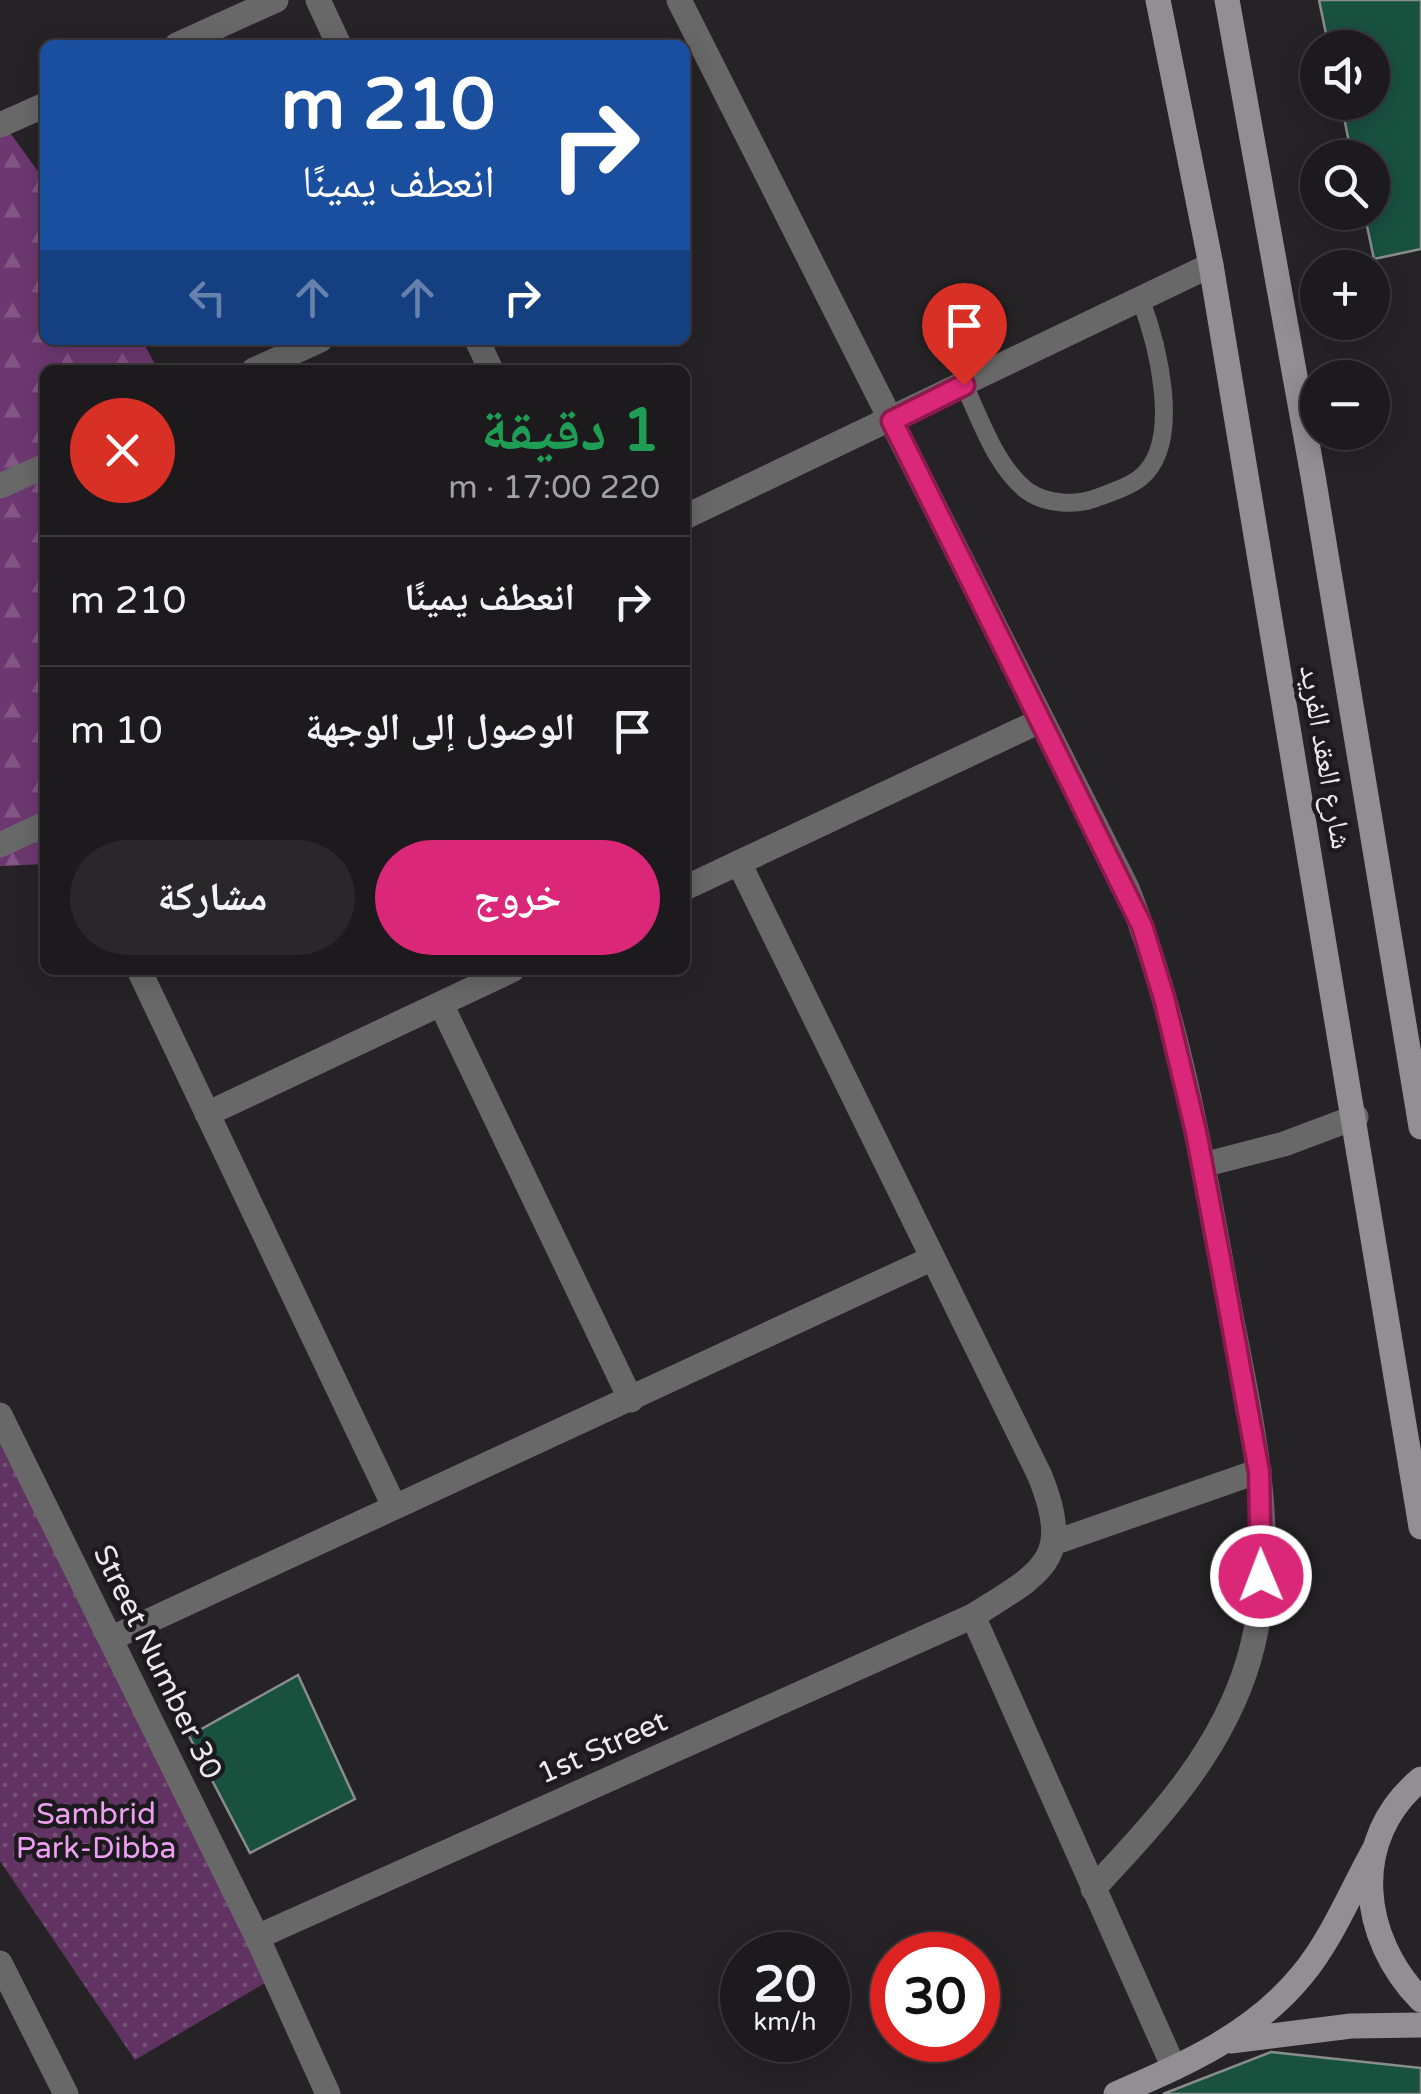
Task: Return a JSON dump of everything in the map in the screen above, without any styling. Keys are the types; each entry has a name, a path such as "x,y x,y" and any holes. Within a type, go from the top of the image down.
{"main road":[{"name":"شارع العقد الفريد","path":"1158,0 1211,266 1356,1116 1421,1526"},
{"name":"شارع العقد الفريد","path":"1227,0 1421,1128"},
{"path":"1116,2094 1226,2042 1270,2010 1304,1973 1414,1785 1421,1757"},
{"path":"1375,1848 1370,1893 1377,1937 1398,1977 1421,2000"},
{"path":"1226,2042 1350,2026 1421,2025"}],"street":[{"path":"188,40 276,0"},
{"path":"318,0 338,40"},
{"path":"679,0 1142,926 1164,998 1203,1165 1259,1472 1261,1576 1257,1622 1236,1692 1181,1793 1093,1889"},
{"path":"1235,32 1237,0"},
{"path":"0,125 40,107"},
{"path":"690,515 1211,266"},
{"path":"265,365 309,345"},
{"path":"0,486 40,468"},
{"path":"690,886 1042,720"},
{"path":"0,844 40,826"},
{"path":"740,862 1040,1476 1057,1524 1056,1542 1259,1472"},
{"path":"142,975 394,1506"},
{"path":"207,1114 502,975"},
{"path":"441,1004 631,1400"},
{"path":"1203,1165 1284,1144 1356,1116"},
{"path":"112,1638 933,1258"},
{"name":"Street Number 30","path":"0,1416 257,1937 328,2094"},
{"name":"1st Street","path":"257,1937 973,1616 1040,1568 1056,1542"},
{"path":"973,1616 1174,2068"},
{"path":"0,1962 66,2094"}],"lane":[{"path":"964,385 992,446 1029,492 1059,503 1089,501 1140,479 1163,445 1164,421 1153,332 1140,298"}],"green space":[{"path":"0,119 40,174 40,345 145,345 155,365 40,365 40,864 0,866"},
{"name":"Sambrid Park-Dibba","path":"0,1419 275,1977 135,2060 0,1861"}],"building":[{"path":"1319,0 1421,0 1421,249 1390,256 1390,250 1372,250 1368,230 1390,230 1390,140 1348,140 1345,120 1390,120 1390,30 1325,30"},
{"path":"298,1675 355,1799 250,1853 189,1736"},
{"path":"1271,2052 1421,2068 1421,2094 1163,2094"}],"route":[{"path":"964,385 892,421 1127,888 1142,926 1164,998 1203,1165 1259,1472 1261,1576"}]}
